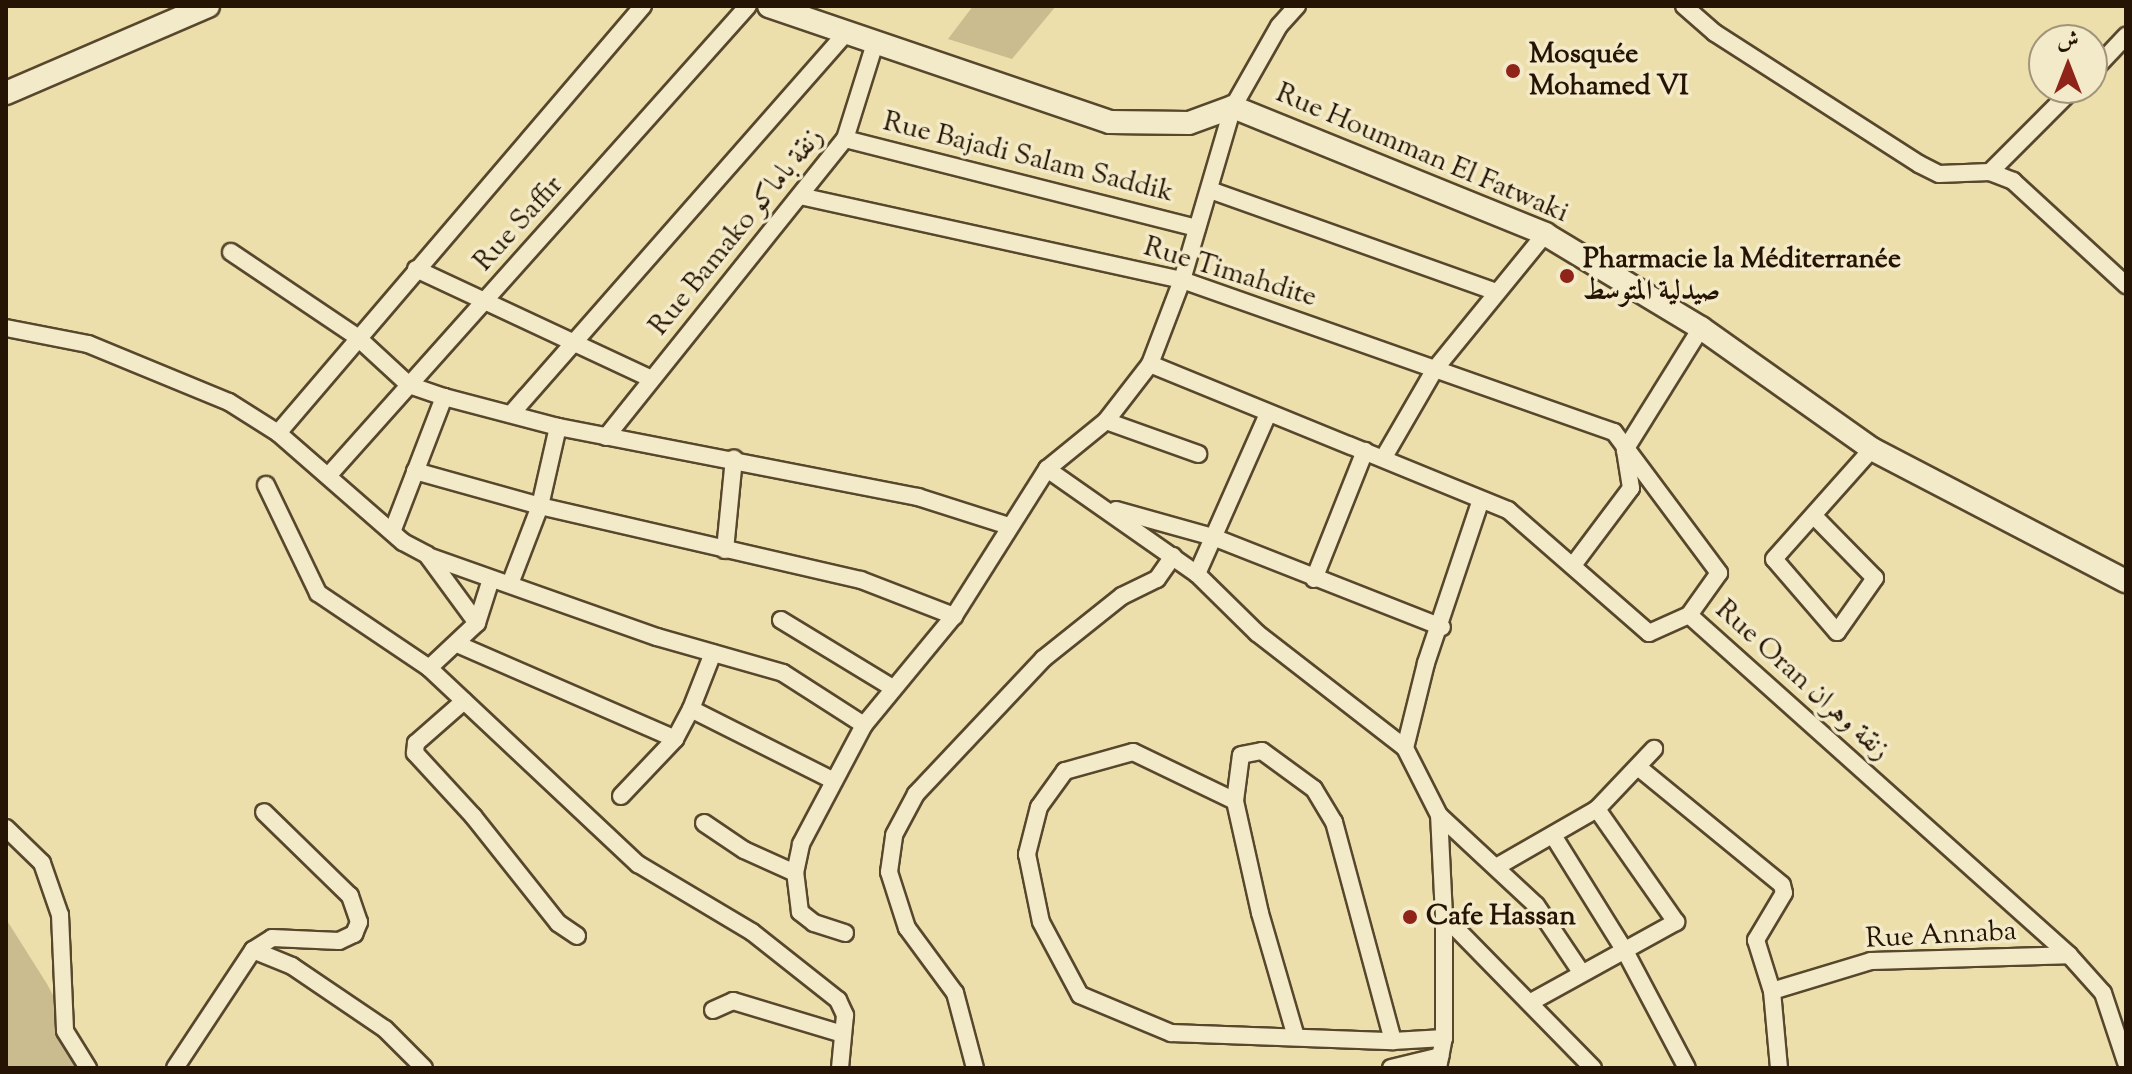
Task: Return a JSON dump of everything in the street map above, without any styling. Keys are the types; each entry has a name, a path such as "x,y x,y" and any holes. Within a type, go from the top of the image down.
{"street":[{"path":"6,93 208,6"},
{"path":"278,433 643,6"},
{"name":"Rue Saffir","path":"328,476 748,6"},
{"name":"Rue Houmman El Fatwaki","path":"769,6 1110,122 1189,123 1233,107 1545,234 1701,328 1872,449 2126,581"},
{"path":"845,933 814,923 800,912 795,873 801,844 864,725 891,687 954,616 1047,469 1106,421 1150,364 1182,280 1233,107 1279,26 1297,6"},
{"path":"1684,6 1715,33 1919,164 1939,174 1990,172 2013,181 2126,285"},
{"path":"511,414 846,33"},
{"path":"2108,55 2126,36"},
{"name":"Rue Bamako زنقة باماكو","path":"606,437 845,139 875,43"},
{"path":"1990,172 2058,104"},
{"name":"Rue Bajadi Salam Saddik","path":"845,139 1197,228"},
{"path":"1210,190 1494,291"},
{"name":"Rue Timahdite","path":"800,196 1182,280 1614,432 1719,573 1689,615"},
{"path":"1384,457 1435,369 1494,291 1545,234"},
{"path":"231,252 357,337 409,385 558,427 734,458 918,497 1009,526"},
{"path":"416,269 652,379"},
{"path":"6,328 88,344 158,369 229,402 278,433 392,532 427,555 713,653 783,673 864,725"},
{"path":"1574,564 1631,488 1625,450 1701,328"},
{"name":"Rue Oran زنقة وهران","path":"1150,364 1508,510 1574,564 1649,633 1689,615 2069,955 2103,993 2126,1062"},
{"path":"392,532 444,397"},
{"path":"1197,574 1268,414"},
{"path":"1106,421 1198,454"},
{"path":"510,584 540,506 558,427"},
{"path":"1814,516 1875,578 1837,632 1774,559 1872,449"},
{"path":"1314,579 1365,451"},
{"path":"725,550 734,458"},
{"path":"1047,469 1109,509 1197,574 1257,633 1405,748 1439,815 1498,866 1536,905 1581,972"},
{"path":"415,471 540,506 861,580 954,616"},
{"path":"266,485 318,593 429,668 638,864 752,932 838,1000 845,1015 840,1068"},
{"path":"1405,748 1426,663 1442,627 1481,500"},
{"path":"1109,509 1213,537 1442,627"},
{"path":"427,555 477,623"},
{"path":"975,1068 955,993 907,928 889,872 894,835 916,794 1043,659 1122,596 1157,579 1173,556"},
{"path":"429,668 477,623 491,579"},
{"path":"781,620 891,687"},
{"path":"457,644 675,739"},
{"path":"621,796 675,739 691,709 713,653"},
{"path":"464,701 416,743 415,753 473,816 558,923 577,936"},
{"path":"691,709 834,781"},
{"path":"1498,866 1554,837 1597,809 1654,749"},
{"path":"1296,1037 1260,913 1235,801 1241,755 1262,751 1314,789 1334,822 1393,1041"},
{"path":"1235,801 1133,752 1065,771 1039,807 1027,854 1041,922 1080,995 1119,1015 1171,1033 1393,1041 1444,1038"},
{"path":"1638,767 1782,885 1784,893 1756,940 1772,991 1779,1068"},
{"path":"1531,1002 1676,922 1597,809"},
{"path":"175,1068 253,950 272,938 339,941 354,934 359,922 350,896 264,812"},
{"path":"1391,1068 1441,1064 1444,1038 1444,916 1439,815"},
{"path":"704,823 744,850 795,873"},
{"path":"6,828 42,863 60,915 65,1031 88,1068"},
{"path":"1554,837 1625,951 1687,1068"},
{"path":"1444,916 1593,1068"},
{"path":"253,950 292,966 385,1029 424,1068"},
{"name":"Rue Annaba","path":"1772,991 1871,961 2069,955"},
{"path":"713,1010 733,1001 842,1034"}],"shaded area":[{"path":"973,6 1056,6 1012,59 948,39"},
{"path":"6,919 47,984 92,1068 6,1068"}],"place":[{"name":"Mosquée Mohamed VI","path":"1513,71"},
{"name":"Pharmacie la Méditerranée صيدلية المتوسط","path":"1567,276"},
{"name":"Cafe Hassan","path":"1410,917"}]}
